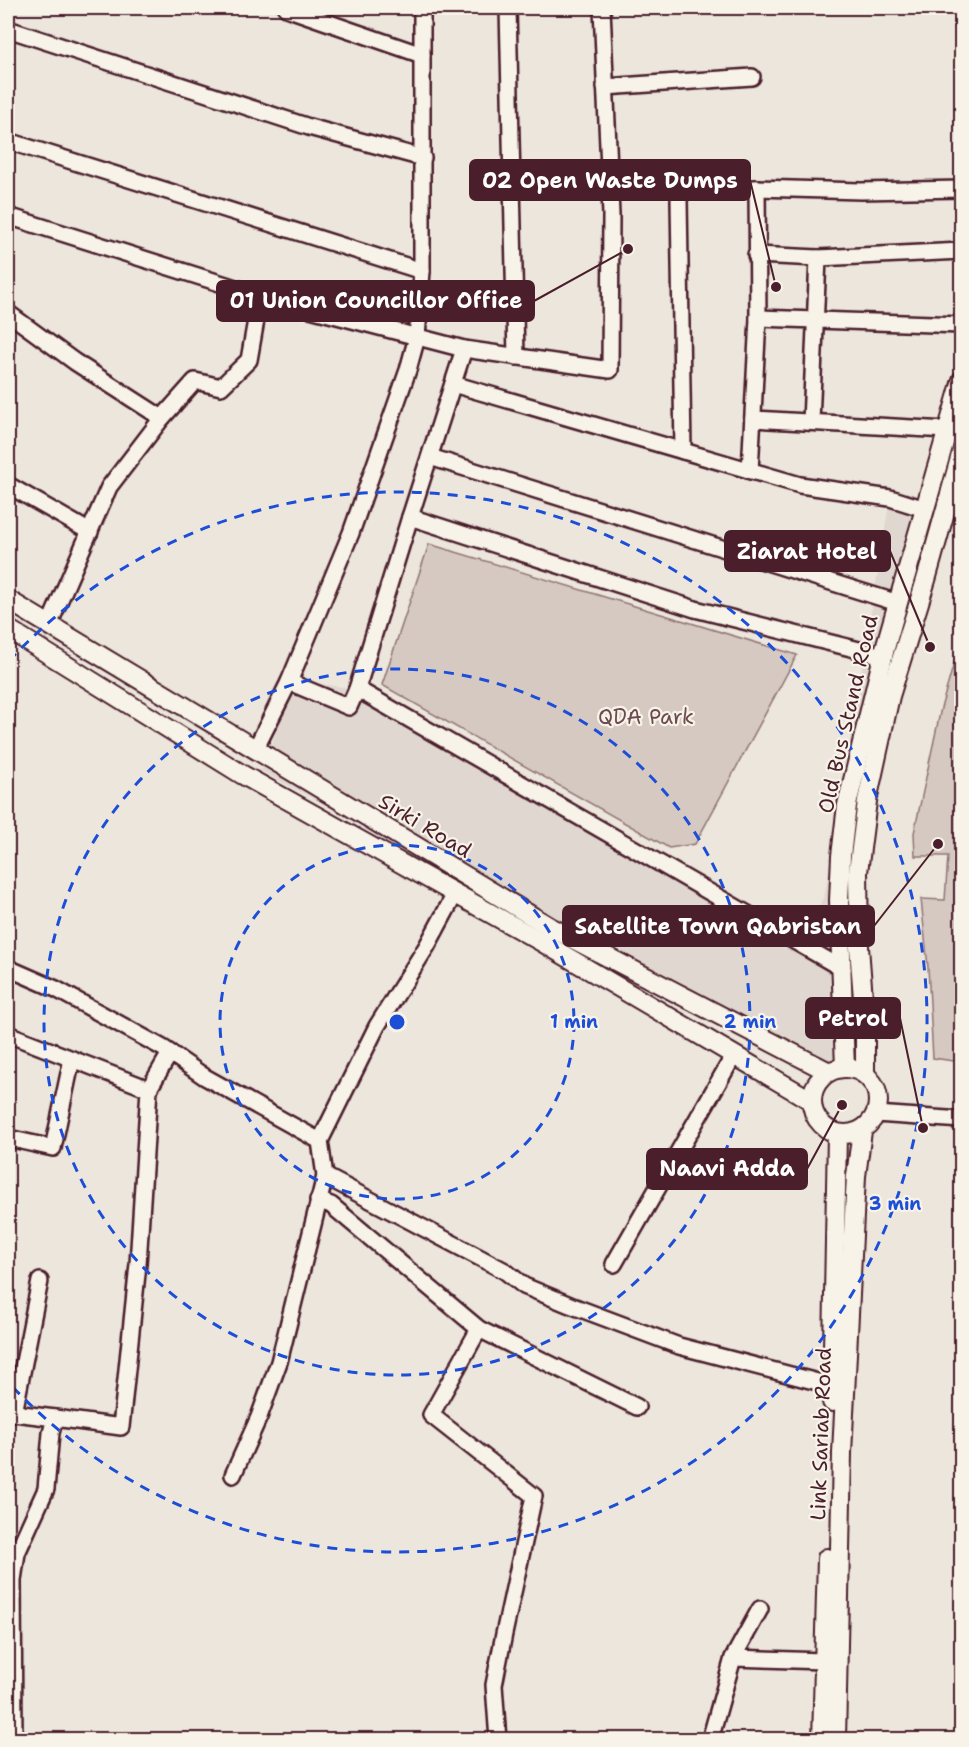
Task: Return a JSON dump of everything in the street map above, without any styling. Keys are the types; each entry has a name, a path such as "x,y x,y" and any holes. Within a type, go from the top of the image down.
{"main road":[{"name":"Old Bus Stand Road","path":"837,1070 843,969 841,856 847,805 883,656 962,380"},
{"name":"Old Bus Stand Road","path":"865,1074 858,872 867,801 890,696 926,580 962,451"},
{"name":"Sirki Road","path":"8,600 550,927 837,1070"},
{"name":"Sirki Road","path":"8,629 243,775 455,894 812,1101"},
{"path":"855,1069 865,1074 873,1082 878,1092 879,1103 876,1114 869,1125 862,1131 850,1135 837,1134 824,1128 812,1109 816,1084 837,1070 855,1069"},
{"name":"Link Sariab Road","path":"836,1740 842,1453 856,1176 862,1131"},
{"name":"Link Sariab Road","path":"822,1740 833,1386 837,1134"}],"street":[{"path":"286,8 422,55"},
{"path":"255,750 289,682 351,533 408,370 417,337 422,271 422,8"},
{"path":"508,8 516,357"},
{"path":"8,216 264,297 417,337 464,349 610,370 611,215 602,8"},
{"path":"8,29 309,127 423,158"},
{"path":"605,87 752,77"},
{"path":"8,141 422,271"},
{"path":"750,471 758,318 757,188"},
{"path":"683,451 679,200 683,189 757,188 861,191 962,189"},
{"path":"756,255 818,258 962,251"},
{"path":"811,422 818,258"},
{"path":"49,625 109,487 162,418 195,381 221,387 249,360 259,303 264,297"},
{"path":"8,313 75,362 162,418"},
{"path":"758,318 962,325"},
{"path":"289,682 349,707 357,689 464,349"},
{"path":"453,384 800,485 890,498 925,508"},
{"path":"753,418 947,430"},
{"path":"430,458 898,603"},
{"path":"8,485 90,532"},
{"path":"410,517 695,609 883,656"},
{"path":"357,689 843,969"},
{"path":"233,1475 259,1417 279,1362 325,1176 320,1142 377,1026 427,946 455,894"},
{"path":"8,968 56,989 320,1142"},
{"path":"8,1034 148,1089"},
{"path":"40,1281 14,1413 121,1427 138,1264 148,1089 170,1053"},
{"path":"614,1264 734,1056"},
{"path":"8,1138 53,1148 72,1059"},
{"path":"876,1114 962,1120"},
{"path":"325,1176 504,1271 524,1286 679,1346 833,1386"},
{"path":"318,1200 331,1205 479,1329 637,1407"},
{"path":"479,1329 431,1415 534,1496 494,1685 498,1740"},
{"path":"14,1740 13,1580 17,1553 46,1489 51,1433 56,1418"},
{"path":"710,1740 733,1658 760,1609"},
{"path":"733,1658 824,1661"}],"shaded area":[{"path":"890,498 925,509 841,856 843,1066 830,1069 261,771 296,681 357,689 800,944 825,894"}],"green space":[{"name":"QDA Park","path":"429,544 797,655 695,844 669,848 382,685"},
{"path":"961,639 962,1062 933,1058 928,967 921,899 945,900 948,856 915,856 914,833 941,708"}],"place":[{"name":"01 Union Councillor Office","path":"628,249"},
{"name":"02 Open Waste Dumps","path":"776,287"},
{"name":"Ziarat Hotel","path":"930,647"},
{"name":"Satellite Town Qabristan","path":"938,844"},
{"name":"Naavi Adda","path":"842,1105"},
{"name":"Petrol","path":"923,1128"}]}
